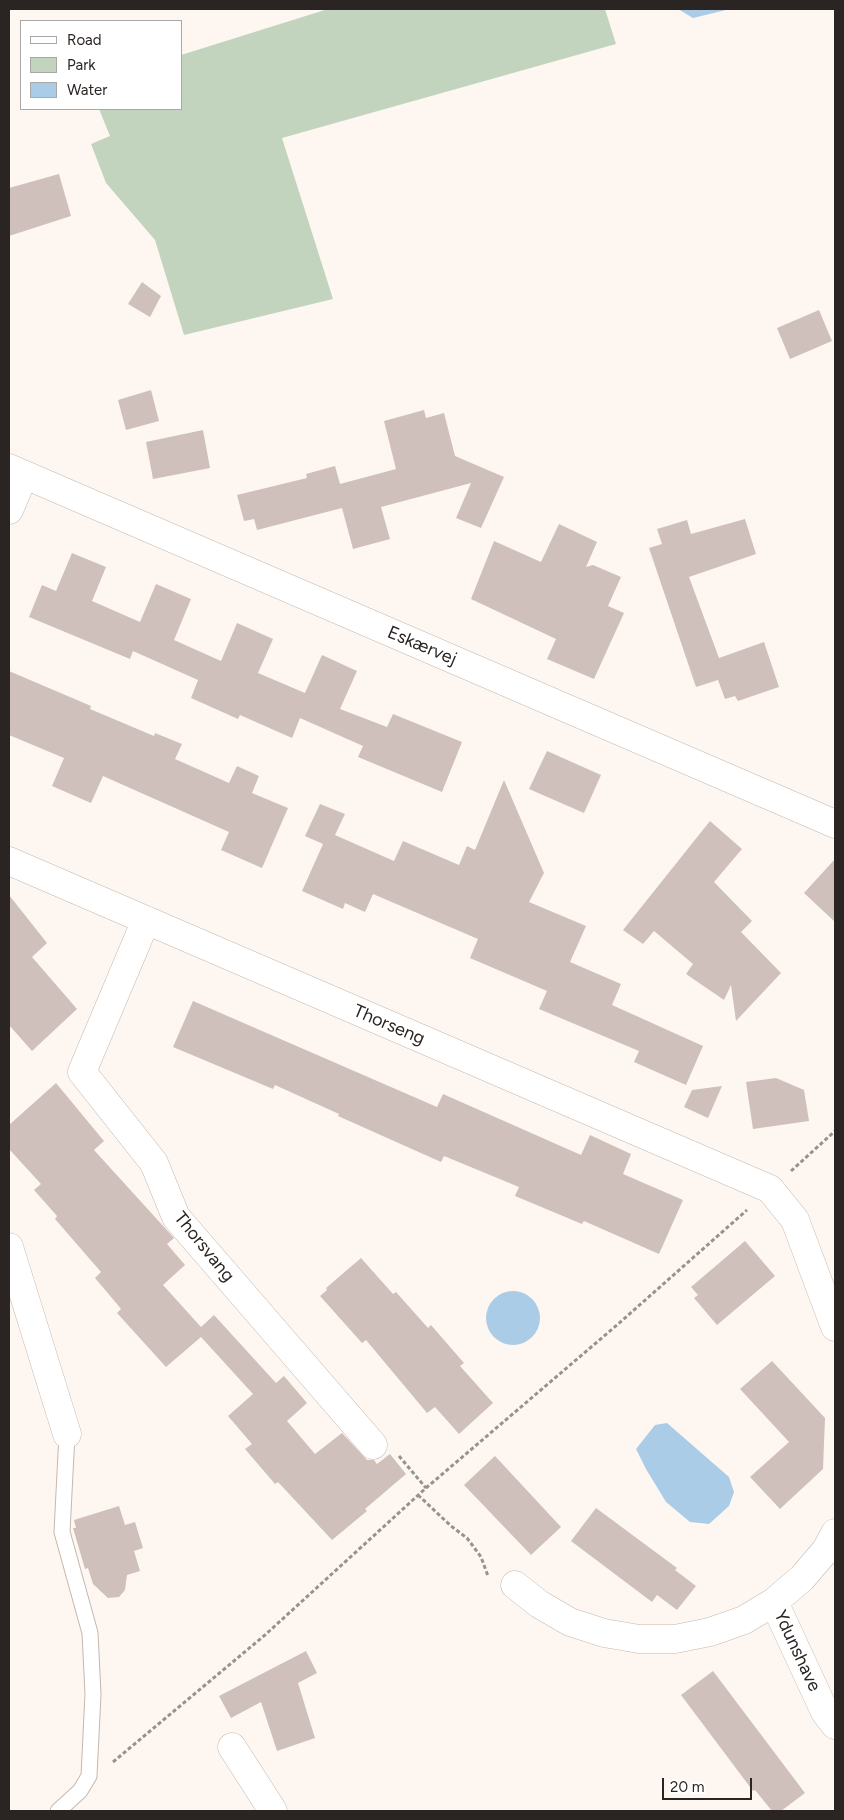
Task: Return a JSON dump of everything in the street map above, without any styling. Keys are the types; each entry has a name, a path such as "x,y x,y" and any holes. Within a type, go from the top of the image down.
{"street":[{"path":"9,510 16,472"},
{"name":"Eskærvej","path":"16,472 835,824"},
{"name":"Thorseng","path":"9,861 146,920 762,1196"},
{"name":"Thorsvang","path":"146,920 82,1072 154,1163 176,1217 385,1449"},
{"path":"762,1196 795,1220 835,1327"},
{"path":"9,1247 66,1434"},
{"name":"Ydunshave","path":"515,1585 539,1604 570,1622 604,1633 639,1639 675,1639 710,1632 744,1620 774,1602 802,1578 826,1550 835,1533"},
{"name":"Ydunshave","path":"774,1602 825,1712 835,1725"},
{"path":"232,1747 273,1811"}],"lane":[{"path":"58,1811 80,1791 89,1776 93,1694 90,1633 62,1532 66,1434"}],"path":[{"path":"89,1776 101,1772 265,1635 418,1494 618,1325 835,1131"},
{"path":"385,1449 426,1488"},
{"path":"418,1494 451,1526 467,1538 481,1558 493,1585 506,1589 515,1585"}],"green space":[{"path":"328,9 605,9 616,44 282,138 333,299 184,335 155,240 106,183 91,144 110,136 99,110 182,110 182,55"}],"water":[{"path":"678,9 730,9 693,18"},
{"path":"513,1291 523,1293 532,1299 538,1308 540,1318 538,1328 532,1337 523,1343 513,1345 503,1343 494,1337 488,1328 486,1318 488,1308 494,1299 503,1293"},
{"path":"667,1423 729,1477 734,1492 729,1506 709,1524 690,1522 666,1502 636,1449 655,1425"}],"building":[{"path":"59,174 71,216 9,236 9,188"},
{"path":"142,282 161,296 150,317 128,304"},
{"path":"819,310 832,341 790,359 777,328"},
{"path":"151,390 159,421 126,430 118,400"},
{"path":"424,410 426,418 444,413 455,456 504,477 481,528 456,518 471,483 381,507 390,539 353,549 342,508 257,530 254,519 244,521 237,495 307,478 306,474 335,466 340,484 396,469 384,421"},
{"path":"203,430 210,468 153,479 146,442"},
{"path":"745,519 756,554 689,577 719,658 764,642 779,687 738,701 735,696 725,699 718,680 696,687 649,548 662,544 657,529 687,520 691,534"},
{"path":"559,524 597,542 586,567 593,565 621,577 608,606 624,613 594,679 547,659 556,639 471,599 494,541 541,562"},
{"path":"72,553 106,567 92,601 140,622 156,584 191,599 174,640 221,661 237,623 273,639 258,673 305,693 322,655 357,671 340,709 387,727 393,714 462,742 442,792 358,757 363,746 300,718 292,738 240,715 238,719 191,698 198,680 133,651 130,659 29,617 42,585 56,591"},
{"path":"9,671 91,706 90,709 154,736 155,733 182,744 175,759 229,783 237,766 259,776 252,793 288,808 262,868 221,850 229,832 103,776 91,803 52,786 64,758 9,735"},
{"path":"547,751 601,775 584,813 529,789"},
{"path":"504,780 544,873 529,902 586,926 570,962 621,984 612,1005 703,1046 686,1085 634,1062 639,1051 539,1009 547,991 470,958 478,939 373,894 365,912 345,903 343,909 302,891 323,844 305,836 320,804 345,814 335,835 394,861 403,841 459,865 467,846 475,850"},
{"path":"710,821 742,849 714,882 752,921 741,932 781,973 736,1021 731,985 724,1000 686,974 693,964 654,931 643,944 623,930"},
{"path":"835,859 835,922 804,893"},
{"path":"9,895 47,943 32,957 77,1009 32,1051 9,1025"},
{"path":"193,1001 437,1107 443,1094 581,1155 590,1135 631,1154 623,1174 683,1200 659,1254 584,1221 582,1224 515,1196 519,1187 444,1156 441,1162 338,1116 339,1114 275,1085 273,1089 173,1047"},
{"path":"776,1078 804,1090 809,1121 753,1129 746,1082"},
{"path":"56,1083 104,1141 94,1150 174,1238 167,1244 185,1265 163,1285 201,1327 214,1315 276,1383 284,1376 307,1403 287,1421 315,1454 342,1433 367,1460 374,1460 377,1464 390,1454 406,1474 365,1509 367,1511 332,1540 278,1482 275,1484 245,1449 252,1444 228,1416 253,1394 201,1337 166,1367 117,1313 121,1309 95,1278 101,1272 55,1219 57,1216 34,1190 41,1184 9,1149 9,1125"},
{"path":"722,1086 708,1118 684,1107 692,1090"},
{"path":"745,1241 775,1276 717,1325 694,1298 698,1295 691,1287"},
{"path":"361,1258 393,1294 396,1292 428,1328 431,1325 464,1363 460,1366 493,1403 459,1434 435,1407 427,1413 366,1340 362,1343 320,1296 327,1290 326,1288"},
{"path":"772,1361 825,1418 823,1469 780,1509 750,1477 789,1442 740,1389"},
{"path":"495,1456 561,1527 531,1555 464,1485"},
{"path":"119,1506 125,1525 135,1522 143,1548 134,1551 140,1571 127,1575 125,1590 119,1597 108,1598 93,1584 88,1568 85,1569 73,1528 76,1528 74,1520"},
{"path":"596,1508 677,1568 675,1570 696,1586 677,1610 657,1595 652,1602 571,1541"},
{"path":"306,1651 317,1673 298,1683 315,1738 277,1751 261,1702 231,1718 219,1696"},
{"path":"713,1671 805,1793 781,1811 772,1811 755,1790 753,1791 681,1695"}]}
